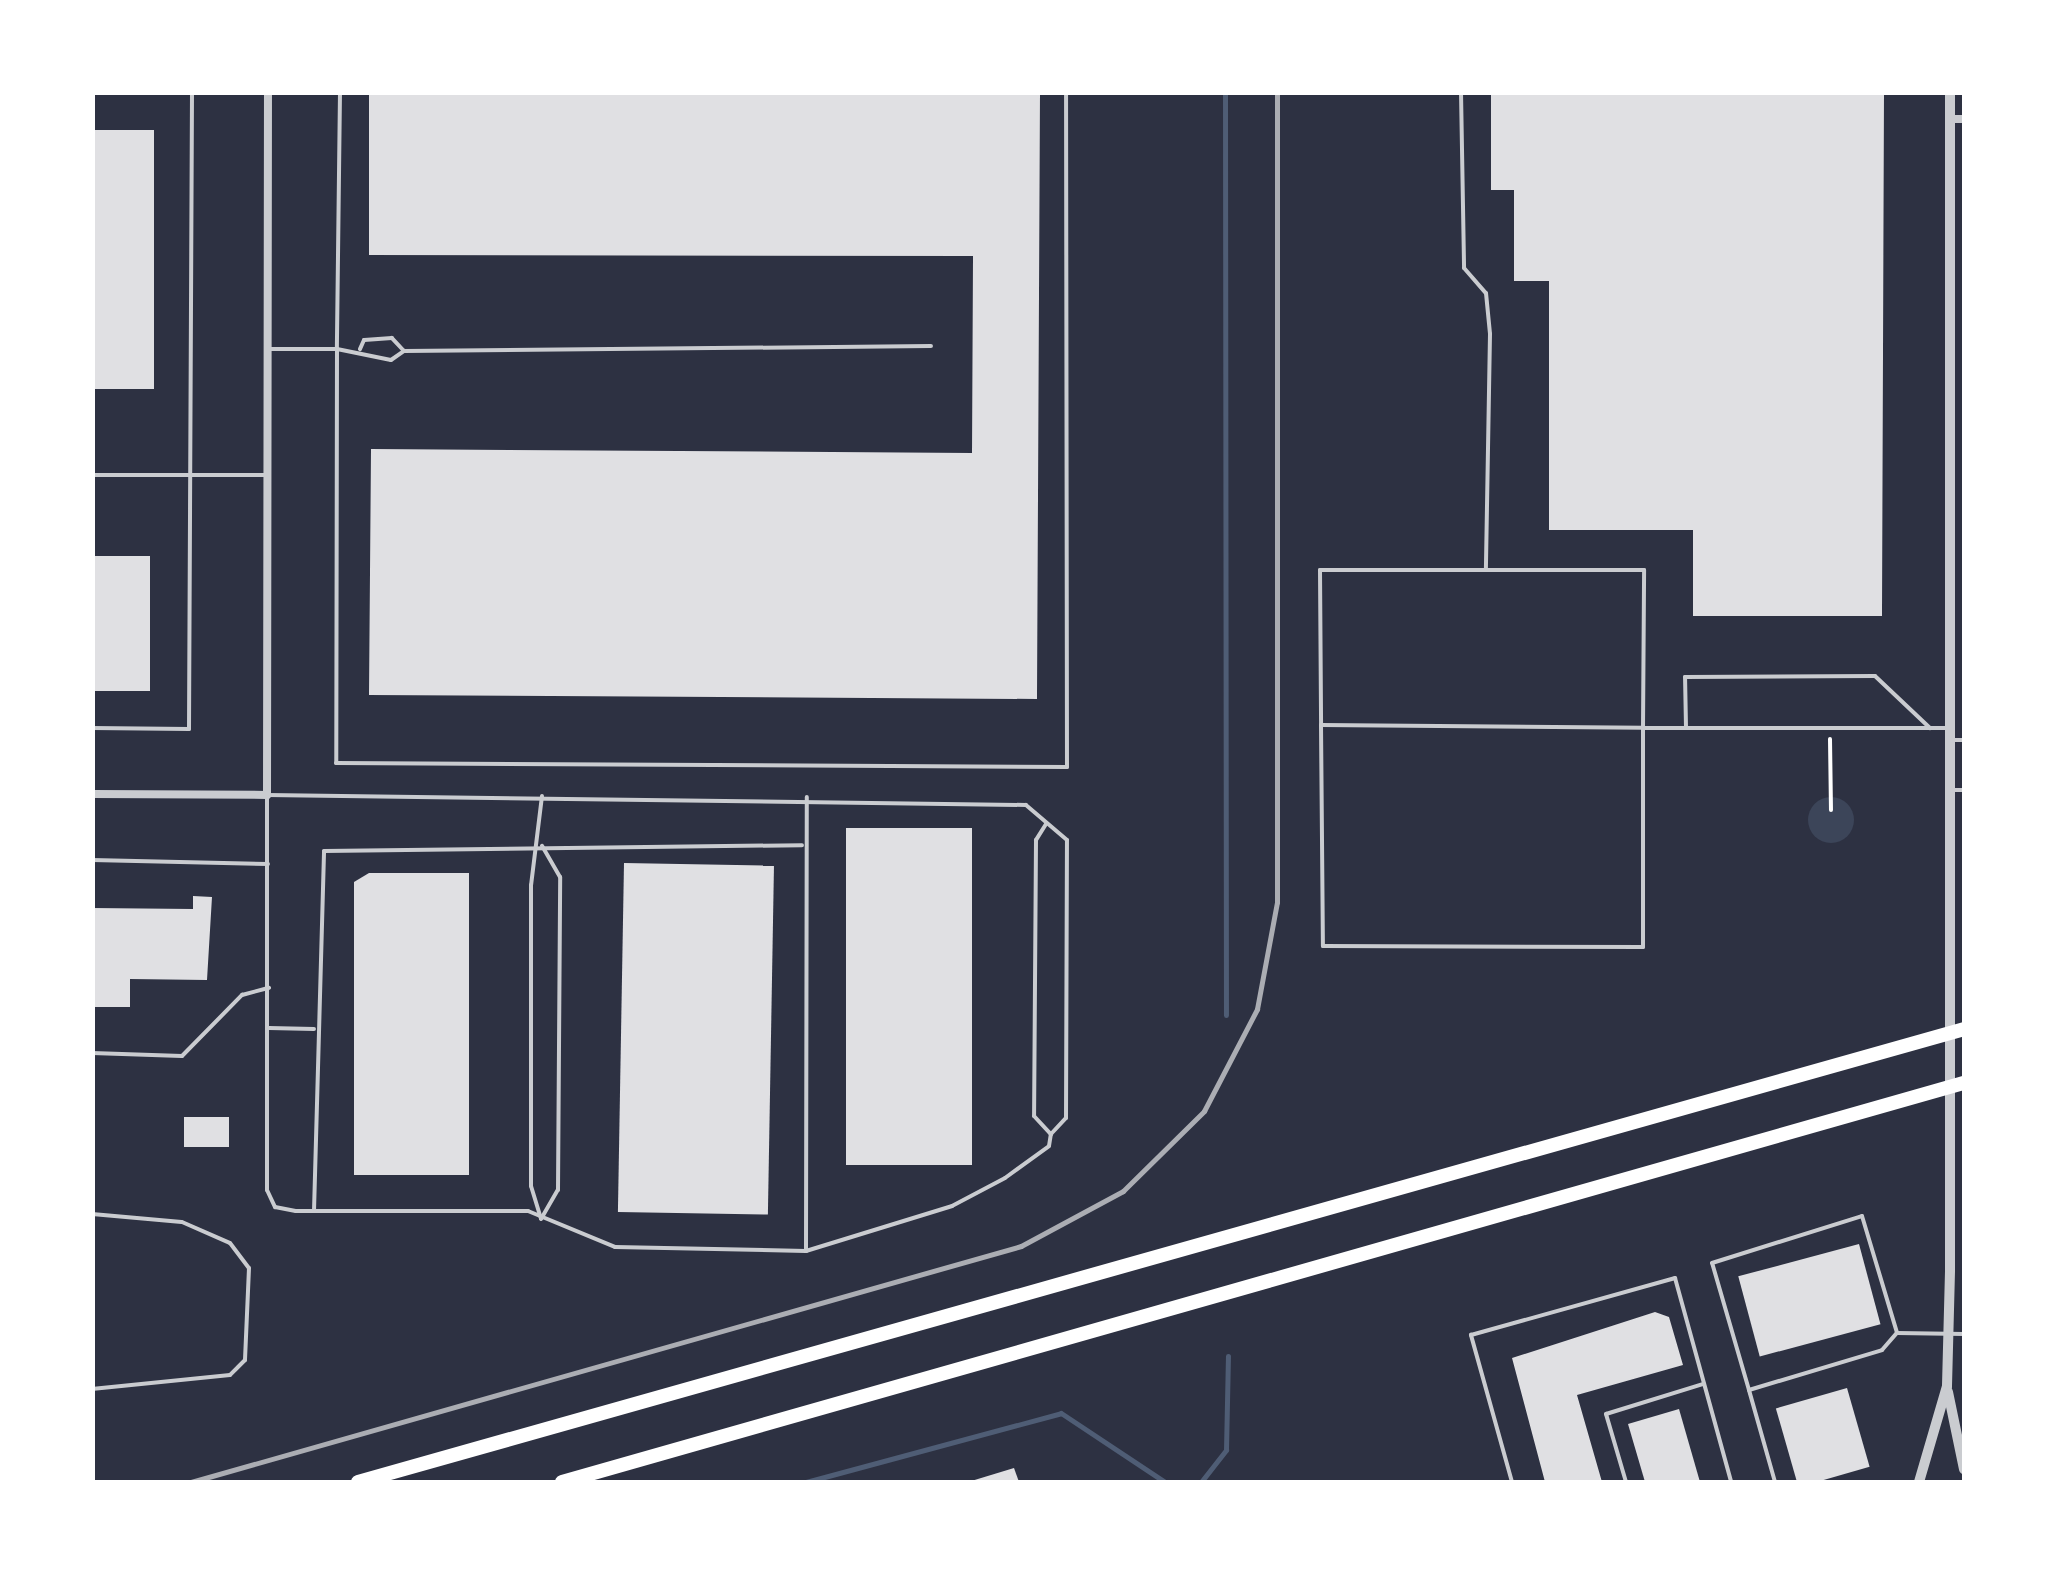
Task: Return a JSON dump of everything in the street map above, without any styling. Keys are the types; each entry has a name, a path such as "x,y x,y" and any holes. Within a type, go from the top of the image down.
{"highway":[{"path":"358,1482 1964,1030"},
{"path":"562,1482 1957,1085"}],"street":[{"path":"92,794 267,795 268,92"},
{"path":"1950,92 1949,1034 1957,1085 1947,1386 1964,1469"},
{"path":"1950,119 1964,119"},
{"path":"1919,1482 1947,1386"}],"lane":[{"path":"92,728 190,729 192,92"},
{"path":"340,92 336,763 1067,767 1066,92"},
{"path":"1461,92 1464,268 1486,293 1490,334 1486,570"},
{"path":"1950,336 1964,334"},
{"path":"404,351 392,338 364,340 360,349 364,358 391,360 404,351 931,346"},
{"path":"268,349 360,349"},
{"path":"1950,366 1964,366"},
{"path":"92,474 268,475"},
{"path":"1950,534 1964,534"},
{"path":"1320,570 1644,570 1643,947 1323,946 1321,725 1320,570"},
{"path":"1950,586 1964,586"},
{"path":"1686,728 1684,678 1875,676 1930,728"},
{"path":"1321,725 1930,728 1964,740"},
{"path":"1949,790 1964,790"},
{"path":"267,795 542,796 997,798 1026,806 1066,840 1066,1118 1051,1134 1049,1146 1005,1178 952,1206 806,1251 615,1246 541,1218 274,1207 267,1190 267,795"},
{"path":"541,1218 530,1186 530,885 542,846 542,796"},
{"path":"806,798 802,845 806,1251"},
{"path":"1046,824 1036,840 1034,1116 1051,1134"},
{"path":"314,1211 316,1029 324,851 802,845"},
{"path":"541,1218 558,1190 560,877 542,846"},
{"path":"92,860 270,864"},
{"path":"92,1053 182,1056 242,995 269,988"},
{"path":"268,1028 316,1029"},
{"path":"92,1214 182,1222 230,1243 249,1268 245,1360 230,1375 92,1389"},
{"path":"1775,1482 1712,1263 1862,1216 1896,1333"},
{"path":"1512,1482 1471,1335 1675,1278 1731,1482"},
{"path":"1896,1333 1964,1334"},
{"path":"1749,1390 1882,1350 1896,1333"},
{"path":"1626,1482 1606,1414 1703,1384"}],"path":[{"path":"1830,728 1831,810"}],"shaded area":[{"path":"1831,797 1847,804 1854,820 1847,836 1831,843 1815,836 1808,820 1815,804"}],"building":[{"path":"369,92 1040,92 1037,699 369,695 371,449 972,453 973,256 369,255"},
{"path":"1491,92 1884,92 1882,616 1693,616 1693,530 1549,530 1549,281 1514,281 1514,190 1491,190"},
{"path":"92,130 154,130 154,389 92,389"},
{"path":"92,556 150,556 150,691 92,691"},
{"path":"846,828 972,828 972,1165 846,1165"},
{"path":"624,863 774,866 768,1215 618,1212"},
{"path":"369,873 469,873 469,1175 354,1175 354,882"},
{"path":"193,896 212,897 207,980 130,979 130,1007 92,1007 92,908 193,909"},
{"path":"184,1117 229,1117 229,1147 184,1147"},
{"path":"1859,1244 1880,1324 1760,1357 1738,1276"},
{"path":"1655,1312 1669,1317 1683,1365 1577,1395 1602,1482 1545,1482 1512,1358"},
{"path":"1847,1388 1870,1467 1817,1482 1797,1482 1776,1408"},
{"path":"1679,1409 1700,1482 1645,1482 1628,1424"},
{"path":"1014,1468 1019,1482 968,1482"}],"waterway":[{"path":"1225,92 1226,1015"},
{"path":"1201,1482 1226,1450 1228,1356"},
{"path":"806,1482 1061,1413 1165,1482"}],"railway":[{"path":"191,1482 1021,1246 1123,1191 1204,1111 1257,1009 1277,902 1277,92"}]}
